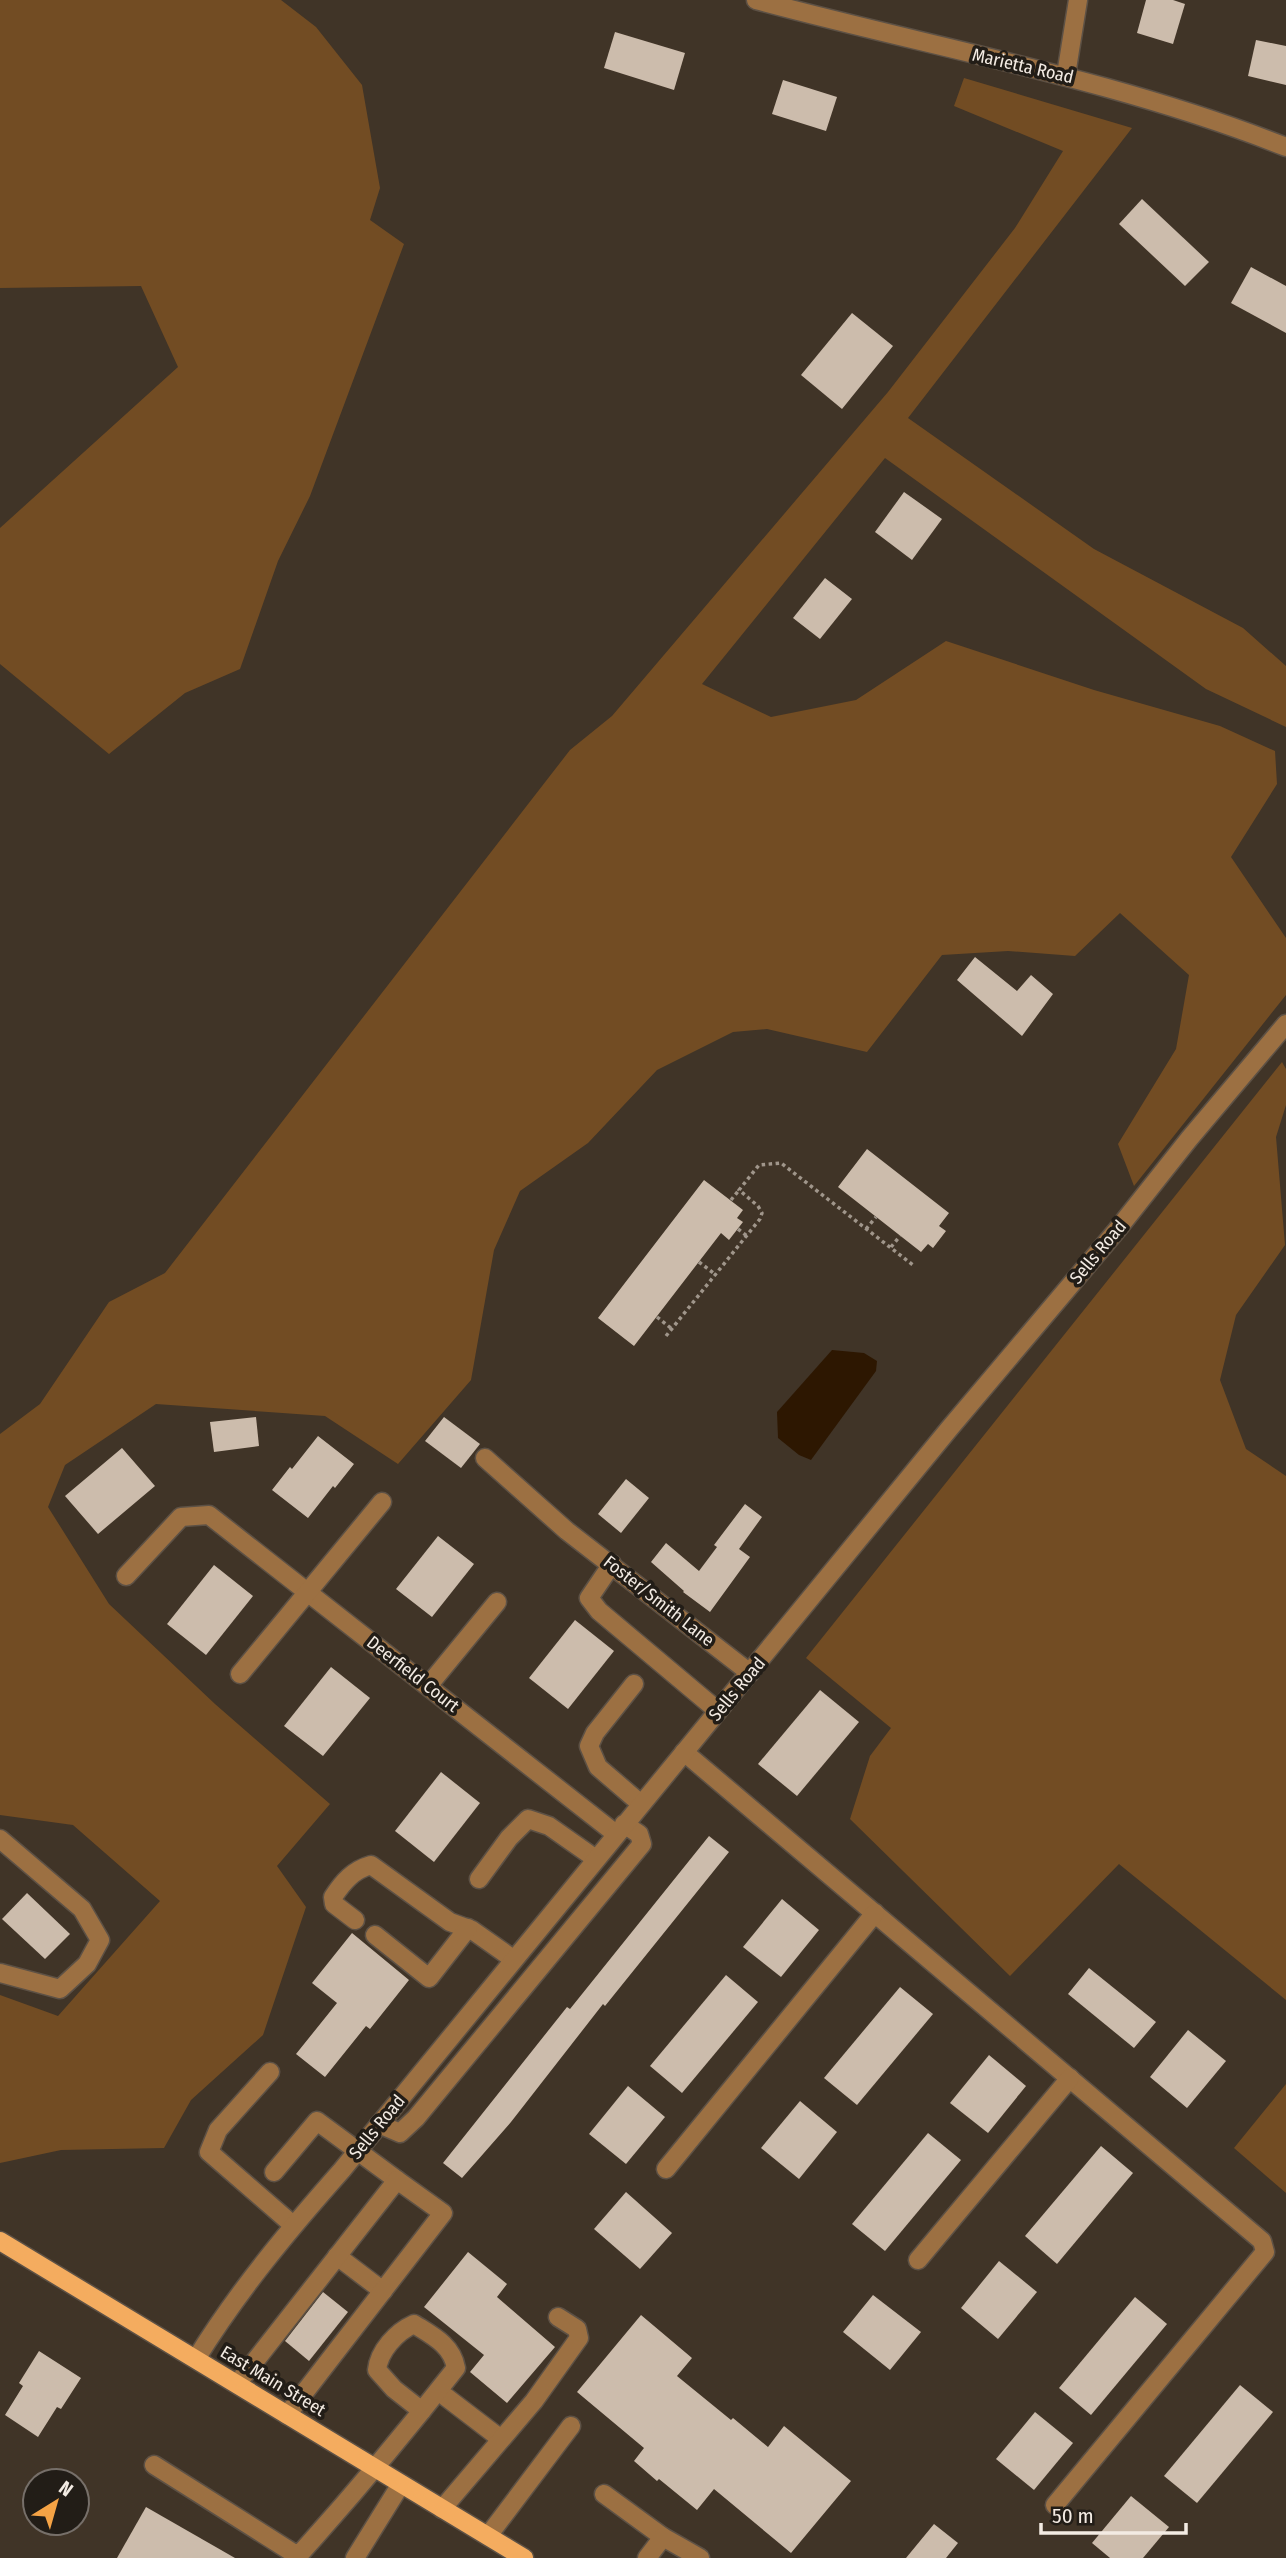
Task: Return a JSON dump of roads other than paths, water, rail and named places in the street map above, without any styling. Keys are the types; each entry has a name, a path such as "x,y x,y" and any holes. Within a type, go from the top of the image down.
{"main road":[{"name":"East Main Street","path":"0,2241 522,2557"}],"street":[{"name":"Marietta Road","path":"756,0 868,30 1066,75 1198,114 1286,147"},
{"path":"1066,75 1078,0"},
{"name":"Sells Road","path":"196,2360 251,2277 293,2225 358,2151 949,1429 1286,1024"},
{"name":"Foster/Smith Lane","path":"485,1458 568,1531 750,1673"},
{"path":"240,1674 382,1502"},
{"name":"Deerfield Court","path":"127,1576 181,1517 209,1515 428,1686 620,1829"},
{"path":"612,1564 589,1598 599,1611 719,1711"},
{"path":"428,1686 497,1602"},
{"path":"634,1684 595,1734 589,1746 598,1767 642,1804"},
{"path":"684,1752 1262,2241 1265,2252 1055,2505"},
{"path":"479,1879 509,1838 528,1819 549,1826 596,1859"},
{"path":"379,2124 400,2133 416,2118 642,1844 639,1834 620,1829"},
{"path":"0,1839 82,1909 100,1940 87,1964 60,1989 0,1973"},
{"path":"355,1920 334,1904 333,1897 359,1868 371,1865 450,1922 468,1928 513,1959"},
{"path":"577,1882 598,1897"},
{"path":"666,2169 874,1913"},
{"path":"375,1936 429,1978 468,1928"},
{"path":"531,1937 552,1953"},
{"path":"483,1996 504,2011"},
{"path":"437,2053 456,2069"},
{"path":"270,2072 218,2130 209,2152 293,2225"},
{"path":"918,2260 1070,2078"},
{"path":"274,2172 317,2121 443,2213 287,2414"},
{"path":"237,2384 397,2180"},
{"path":"337,2256 383,2291"},
{"path":"442,2509 534,2401 579,2338 577,2329 558,2317"},
{"path":"154,2465 298,2556 376,2469 422,2411 456,2368 453,2354 437,2338 414,2324 400,2330 378,2359 377,2370 394,2389 422,2411"},
{"path":"446,2397 501,2439"},
{"path":"488,2536 571,2426"},
{"path":"355,2558 401,2484"},
{"path":"604,2494 663,2537 700,2558"},
{"path":"647,2558 663,2537"}]}
